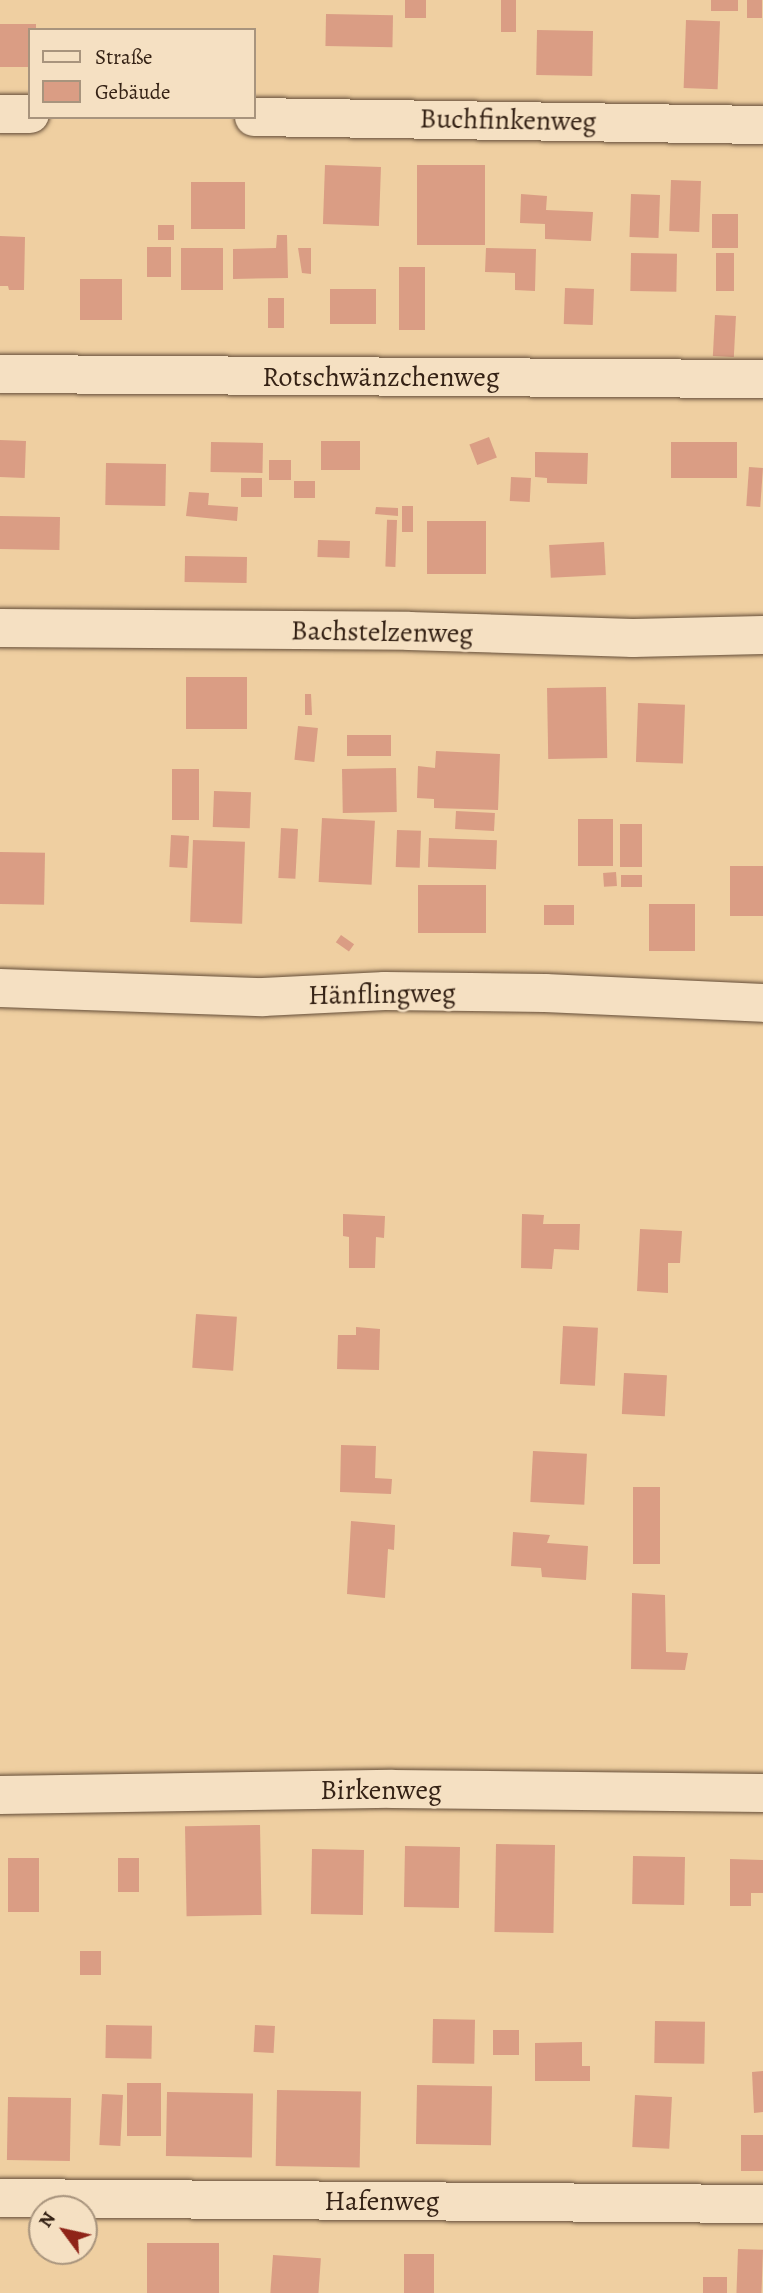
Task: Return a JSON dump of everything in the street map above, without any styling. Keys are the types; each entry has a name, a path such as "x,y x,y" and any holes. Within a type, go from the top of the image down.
{"street":[{"path":"0,114 28,114"},
{"name":"Buchfinkenweg","path":"256,117 763,125"},
{"name":"Rotschwänzchenweg","path":"0,374 763,379"},
{"name":"Bachstelzenweg","path":"0,628 409,631 633,638 763,635"},
{"name":"Hänflingweg","path":"0,988 263,997 385,990 763,1003"},
{"name":"Birkenweg","path":"0,1795 392,1790 763,1793"},
{"name":"Hafenweg","path":"0,2198 763,2204"}],"building":[{"path":"405,0 426,0 426,18 405,18"},
{"path":"501,0 516,0 516,32 501,32"},
{"path":"711,0 738,0 738,11 711,11"},
{"path":"747,0 762,0 762,18 747,18"},
{"path":"326,14 393,15 392,47 325,46"},
{"path":"686,20 720,21 718,89 684,88"},
{"path":"0,24 36,24 36,28 28,28 28,67 0,67"},
{"path":"537,30 593,31 592,76 536,75"},
{"path":"325,165 381,167 379,226 323,224"},
{"path":"417,165 485,165 485,245 417,245"},
{"path":"671,180 701,181 699,232 669,231"},
{"path":"191,182 245,182 245,229 191,229"},
{"path":"521,194 547,196 546,210 593,212 591,241 545,239 545,224 520,223"},
{"path":"631,194 660,195 658,238 629,237"},
{"path":"712,214 738,214 738,248 712,248"},
{"path":"158,225 174,225 174,240 158,240"},
{"path":"277,235 287,235 288,278 233,279 233,249 276,248"},
{"path":"0,236 25,237 24,290 9,290 8,286 0,286"},
{"path":"147,247 171,247 171,277 147,277"},
{"path":"181,248 223,248 223,290 181,290"},
{"path":"298,248 311,248 311,274 302,273"},
{"path":"486,248 536,249 535,291 515,290 515,273 485,272"},
{"path":"631,253 677,254 676,292 630,291"},
{"path":"716,253 734,253 734,291 716,291"},
{"path":"399,267 425,267 425,330 399,330"},
{"path":"80,279 122,279 122,320 80,320"},
{"path":"565,288 594,289 593,325 564,324"},
{"path":"330,289 376,289 376,324 330,324"},
{"path":"268,298 284,298 284,328 268,328"},
{"path":"715,315 736,316 734,357 713,356"},
{"path":"489,437 497,458 477,465 469,445"},
{"path":"0,440 26,441 25,478 0,477"},
{"path":"321,441 360,441 360,470 321,470"},
{"path":"211,442 263,443 262,473 210,472"},
{"path":"671,442 737,442 737,478 671,478"},
{"path":"535,452 588,453 587,484 547,483 547,478 535,477"},
{"path":"269,460 291,460 291,480 269,480"},
{"path":"106,463 166,464 165,506 105,505"},
{"path":"749,467 763,468 760,507 746,506"},
{"path":"511,477 531,478 530,502 510,501"},
{"path":"241,478 262,478 262,497 241,497"},
{"path":"294,481 315,481 315,498 294,498"},
{"path":"189,492 209,493 208,505 238,507 237,521 186,516"},
{"path":"402,506 413,506 413,532 402,532"},
{"path":"376,507 398,508 398,516 375,514"},
{"path":"0,516 60,517 59,550 0,549"},
{"path":"387,520 397,520 395,567 385,567"},
{"path":"427,521 486,521 486,574 427,574"},
{"path":"318,540 350,541 349,558 317,557"},
{"path":"604,542 606,575 551,578 549,545"},
{"path":"185,556 247,557 247,583 185,582"},
{"path":"186,677 247,677 247,729 186,729"},
{"path":"606,687 607,758 548,759 547,688"},
{"path":"305,694 311,694 312,715 305,715"},
{"path":"638,703 685,705 683,764 636,762"},
{"path":"298,726 318,728 314,762 294,760"},
{"path":"347,735 391,735 391,756 347,756"},
{"path":"436,751 500,754 498,810 434,808 434,799 417,798 418,766 435,768"},
{"path":"396,768 397,812 343,813 342,769"},
{"path":"172,769 199,769 199,820 172,820"},
{"path":"214,791 251,792 250,828 213,827"},
{"path":"456,811 495,813 494,831 455,829"},
{"path":"322,818 375,821 372,885 319,882"},
{"path":"578,819 613,819 613,866 578,866"},
{"path":"620,824 642,824 642,867 620,867"},
{"path":"281,828 298,829 295,879 278,878"},
{"path":"397,830 421,831 420,868 396,867"},
{"path":"171,835 189,836 187,868 169,867"},
{"path":"429,838 497,840 496,869 428,867"},
{"path":"193,840 245,842 242,924 190,922"},
{"path":"0,852 45,853 44,905 0,904"},
{"path":"730,866 763,866 763,916 730,916"},
{"path":"616,872 617,886 604,887 603,873"},
{"path":"621,875 642,875 642,887 621,887"},
{"path":"418,885 486,885 486,933 418,933"},
{"path":"649,904 695,904 695,951 649,951"},
{"path":"544,905 574,905 574,925 544,925"},
{"path":"341,935 354,944 349,952 336,942"},
{"path":"343,1214 385,1216 384,1238 376,1237 375,1268 349,1268 349,1237 343,1236"},
{"path":"522,1214 544,1215 543,1224 580,1224 579,1250 554,1249 552,1269 521,1268"},
{"path":"640,1229 682,1231 680,1263 668,1263 668,1293 637,1291"},
{"path":"196,1314 237,1317 233,1371 192,1368"},
{"path":"563,1326 598,1328 595,1386 560,1384"},
{"path":"356,1327 380,1329 379,1370 337,1369 338,1335 356,1335"},
{"path":"624,1373 667,1375 665,1416 622,1414"},
{"path":"341,1445 376,1446 375,1478 392,1479 391,1494 340,1492"},
{"path":"533,1451 587,1454 584,1505 530,1502"},
{"path":"633,1487 660,1487 660,1564 633,1564"},
{"path":"351,1521 395,1525 394,1550 388,1549 385,1598 347,1594"},
{"path":"513,1532 550,1535 547,1543 588,1546 586,1580 542,1577 541,1568 511,1566"},
{"path":"632,1593 665,1595 666,1652 688,1653 685,1670 631,1669"},
{"path":"260,1825 262,1915 187,1916 185,1826"},
{"path":"496,1844 555,1845 553,1933 494,1932"},
{"path":"405,1846 460,1847 459,1908 404,1907"},
{"path":"312,1849 364,1850 363,1915 311,1914"},
{"path":"633,1856 685,1857 684,1905 632,1904"},
{"path":"8,1858 39,1858 39,1912 8,1912"},
{"path":"118,1858 139,1858 139,1892 118,1892"},
{"path":"730,1859 763,1860 763,1893 751,1893 751,1906 730,1906"},
{"path":"80,1951 101,1951 101,1975 80,1975"},
{"path":"433,2019 475,2020 474,2064 432,2063"},
{"path":"655,2021 705,2022 704,2064 654,2063"},
{"path":"106,2025 152,2026 151,2059 105,2058"},
{"path":"255,2025 275,2026 274,2053 254,2052"},
{"path":"493,2030 519,2030 519,2055 493,2055"},
{"path":"582,2042 582,2066 590,2066 590,2081 535,2081 535,2043"},
{"path":"763,2071 763,2112 754,2113 752,2072"},
{"path":"127,2083 161,2083 161,2136 127,2136"},
{"path":"417,2085 492,2086 491,2145 416,2144"},
{"path":"277,2090 361,2091 360,2167 276,2166"},
{"path":"167,2092 253,2094 252,2157 166,2156"},
{"path":"102,2094 123,2095 120,2146 99,2145"},
{"path":"635,2095 672,2097 669,2149 632,2147"},
{"path":"8,2097 71,2098 70,2161 7,2160"},
{"path":"741,2135 763,2135 763,2171 741,2171"},
{"path":"147,2243 219,2243 219,2293 147,2293"},
{"path":"738,2249 763,2250 761,2293 736,2293"},
{"path":"404,2254 434,2254 434,2293 404,2293"},
{"path":"273,2255 321,2258 318,2293 270,2293"},
{"path":"703,2277 727,2277 727,2293 703,2293"}]}
